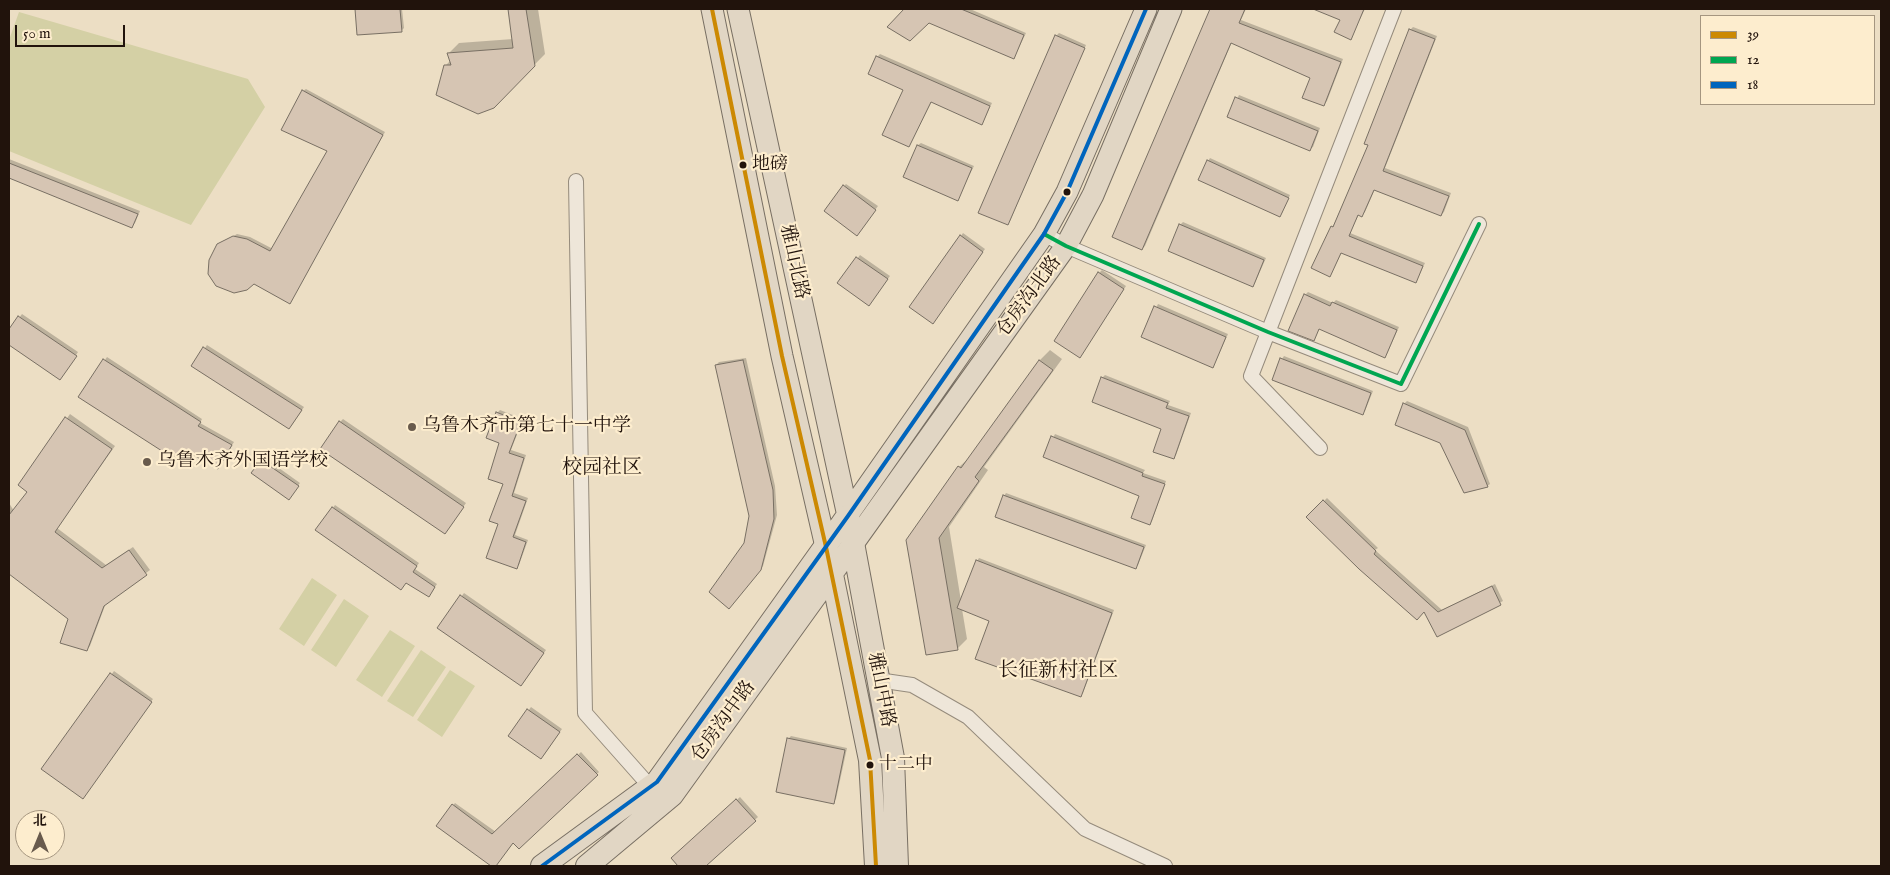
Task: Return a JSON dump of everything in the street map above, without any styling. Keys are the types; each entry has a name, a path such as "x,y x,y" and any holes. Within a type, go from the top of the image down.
{"highway":[{"name":"雅山中路","path":"840,545 878,680 892,758 897,866"},
{"name":"雅山中路","path":"840,545 870,760 876,866"},
{"name":"仓房沟中路","path":"587,866 657,795 662,774 840,545"},
{"name":"仓房沟中路","path":"542,866 657,795"}],"main road":[{"name":"雅山北路","path":"712,9 782,356 840,545"},
{"name":"雅山北路","path":"738,9 840,545"},
{"name":"仓房沟北路","path":"840,545 1044,234 1067,192 1146,9"},
{"name":"仓房沟北路","path":"840,545 1066,246 1092,195 1171,9"}],"street":[{"path":"1320,448 1251,376 1394,9"},
{"path":"576,181 585,713 657,795"},
{"path":"1044,234 1066,246 1268,332 1401,384 1479,224"},
{"path":"878,680 912,685 968,717 1085,829 1165,866"}],"shaded area":[{"path":"19,12 248,79 265,107 191,225 9,151 9,40"},
{"path":"312,578 337,595 304,646 279,629"},
{"path":"344,599 369,616 336,667 311,650"},
{"path":"390,630 415,646 382,697 356,680"},
{"path":"421,650 446,667 413,717 387,701"},
{"path":"450,670 475,686 442,737 417,720"}],"building":[{"path":"355,9 400,9 402,32 357,35"},
{"path":"508,9 526,9 535,66 494,108 478,114 436,95 444,65 451,65 447,53 513,48"},
{"path":"904,9 961,9 1024,35 1014,59 929,23 910,41 887,27"},
{"path":"1210,9 1245,9 1239,23 1341,62 1324,106 1302,98 1310,78 1231,43 1142,250 1112,237"},
{"path":"1313,9 1364,9 1351,40 1334,32 1340,20"},
{"path":"1409,29 1435,39 1383,171 1449,196 1441,216 1374,190 1362,217 1358,215 1349,236 1423,266 1416,283 1341,253 1330,277 1311,268 1331,226 1333,227 1368,145 1364,144"},
{"path":"1055,35 1085,48 1008,225 978,213"},
{"path":"876,56 990,106 982,125 931,102 909,147 882,135 903,90 868,74"},
{"path":"302,90 383,135 290,304 254,284 247,290 234,293 216,286 208,274 209,260 217,244 233,236 247,239 270,251 327,151 281,130"},
{"path":"1235,97 1318,131 1310,151 1227,117"},
{"path":"917,145 972,168 958,201 903,177"},
{"path":"1207,160 1289,198 1280,217 1198,180"},
{"path":"9,163 138,214 132,228 9,178"},
{"path":"843,185 876,210 857,236 824,211"},
{"path":"1179,224 1264,260 1253,287 1168,251"},
{"path":"960,235 983,252 933,324 909,307"},
{"path":"856,257 888,279 869,306 837,283"},
{"path":"1098,272 1124,289 1080,358 1054,341"},
{"path":"1304,294 1330,306 1332,302 1397,330 1385,358 1319,329 1314,341 1288,331"},
{"path":"1154,306 1226,337 1213,368 1141,337"},
{"path":"18,316 77,356 60,380 9,345 9,329"},
{"path":"203,347 302,410 289,429 191,366"},
{"path":"1280,358 1371,393 1363,415 1272,380"},
{"path":"103,359 201,422 198,426 232,445 218,469 183,449 176,460 78,397"},
{"path":"743,360 773,490 774,519 761,570 729,609 709,592 744,543 749,516 715,365"},
{"path":"1039,360 1053,370 975,477 979,481 939,538 958,650 926,655 906,540 958,466 961,468"},
{"path":"1101,377 1168,403 1166,408 1189,416 1174,459 1153,452 1161,429 1092,402"},
{"path":"1403,403 1465,430 1488,487 1464,493 1440,443 1395,425"},
{"path":"496,412 521,422 509,453 524,458 512,496 526,501 513,537 526,542 517,569 486,558 498,524 489,521 503,484 488,479 499,443 486,438"},
{"path":"65,417 112,449 55,532 102,568 129,550 147,575 104,606 87,651 60,643 68,619 9,574 9,515 27,492 18,485"},
{"path":"339,421 464,507 445,534 320,449"},
{"path":"1051,436 1143,473 1142,476 1165,484 1150,525 1131,518 1139,496 1043,457"},
{"path":"261,460 299,486 289,500 251,473"},
{"path":"1003,495 1144,547 1136,569 995,517"},
{"path":"1323,500 1376,551 1374,554 1438,612 1492,586 1501,605 1437,637 1424,612 1417,620 1359,569 1306,517"},
{"path":"332,507 417,566 413,572 435,587 429,597 406,583 401,590 315,530"},
{"path":"976,560 1112,613 1081,697 975,659 989,621 957,608"},
{"path":"460,595 544,653 521,686 437,628"},
{"path":"110,673 152,702 83,799 41,769"},
{"path":"527,709 560,732 541,759 508,736"},
{"path":"787,738 845,750 834,804 776,792"},
{"path":"577,754 598,775 519,849 513,843 496,866 491,866 436,826 452,804 492,834"},
{"path":"736,799 756,821 706,866 678,866 671,858"}],"transit line":[{"name":"39","path":"712,9 782,356 826,547 870,760 876,866"},
{"name":"18","path":"542,866 657,782 848,516 1044,234 1067,192 1146,9"},
{"name":"12","path":"1044,234 1066,246 1268,332 1401,384 1479,224"}],"place":[{"name":"地磅","path":"743,165"},
{"name":"乌鲁木齐市第七十一中学","path":"412,427"},
{"name":"乌鲁木齐外国语学校","path":"147,462"},
{"name":"十二中","path":"870,765"}],"district":[{"name":"校园社区","path":"602,469"},
{"name":"长征新村社区","path":"1058,672"}]}
